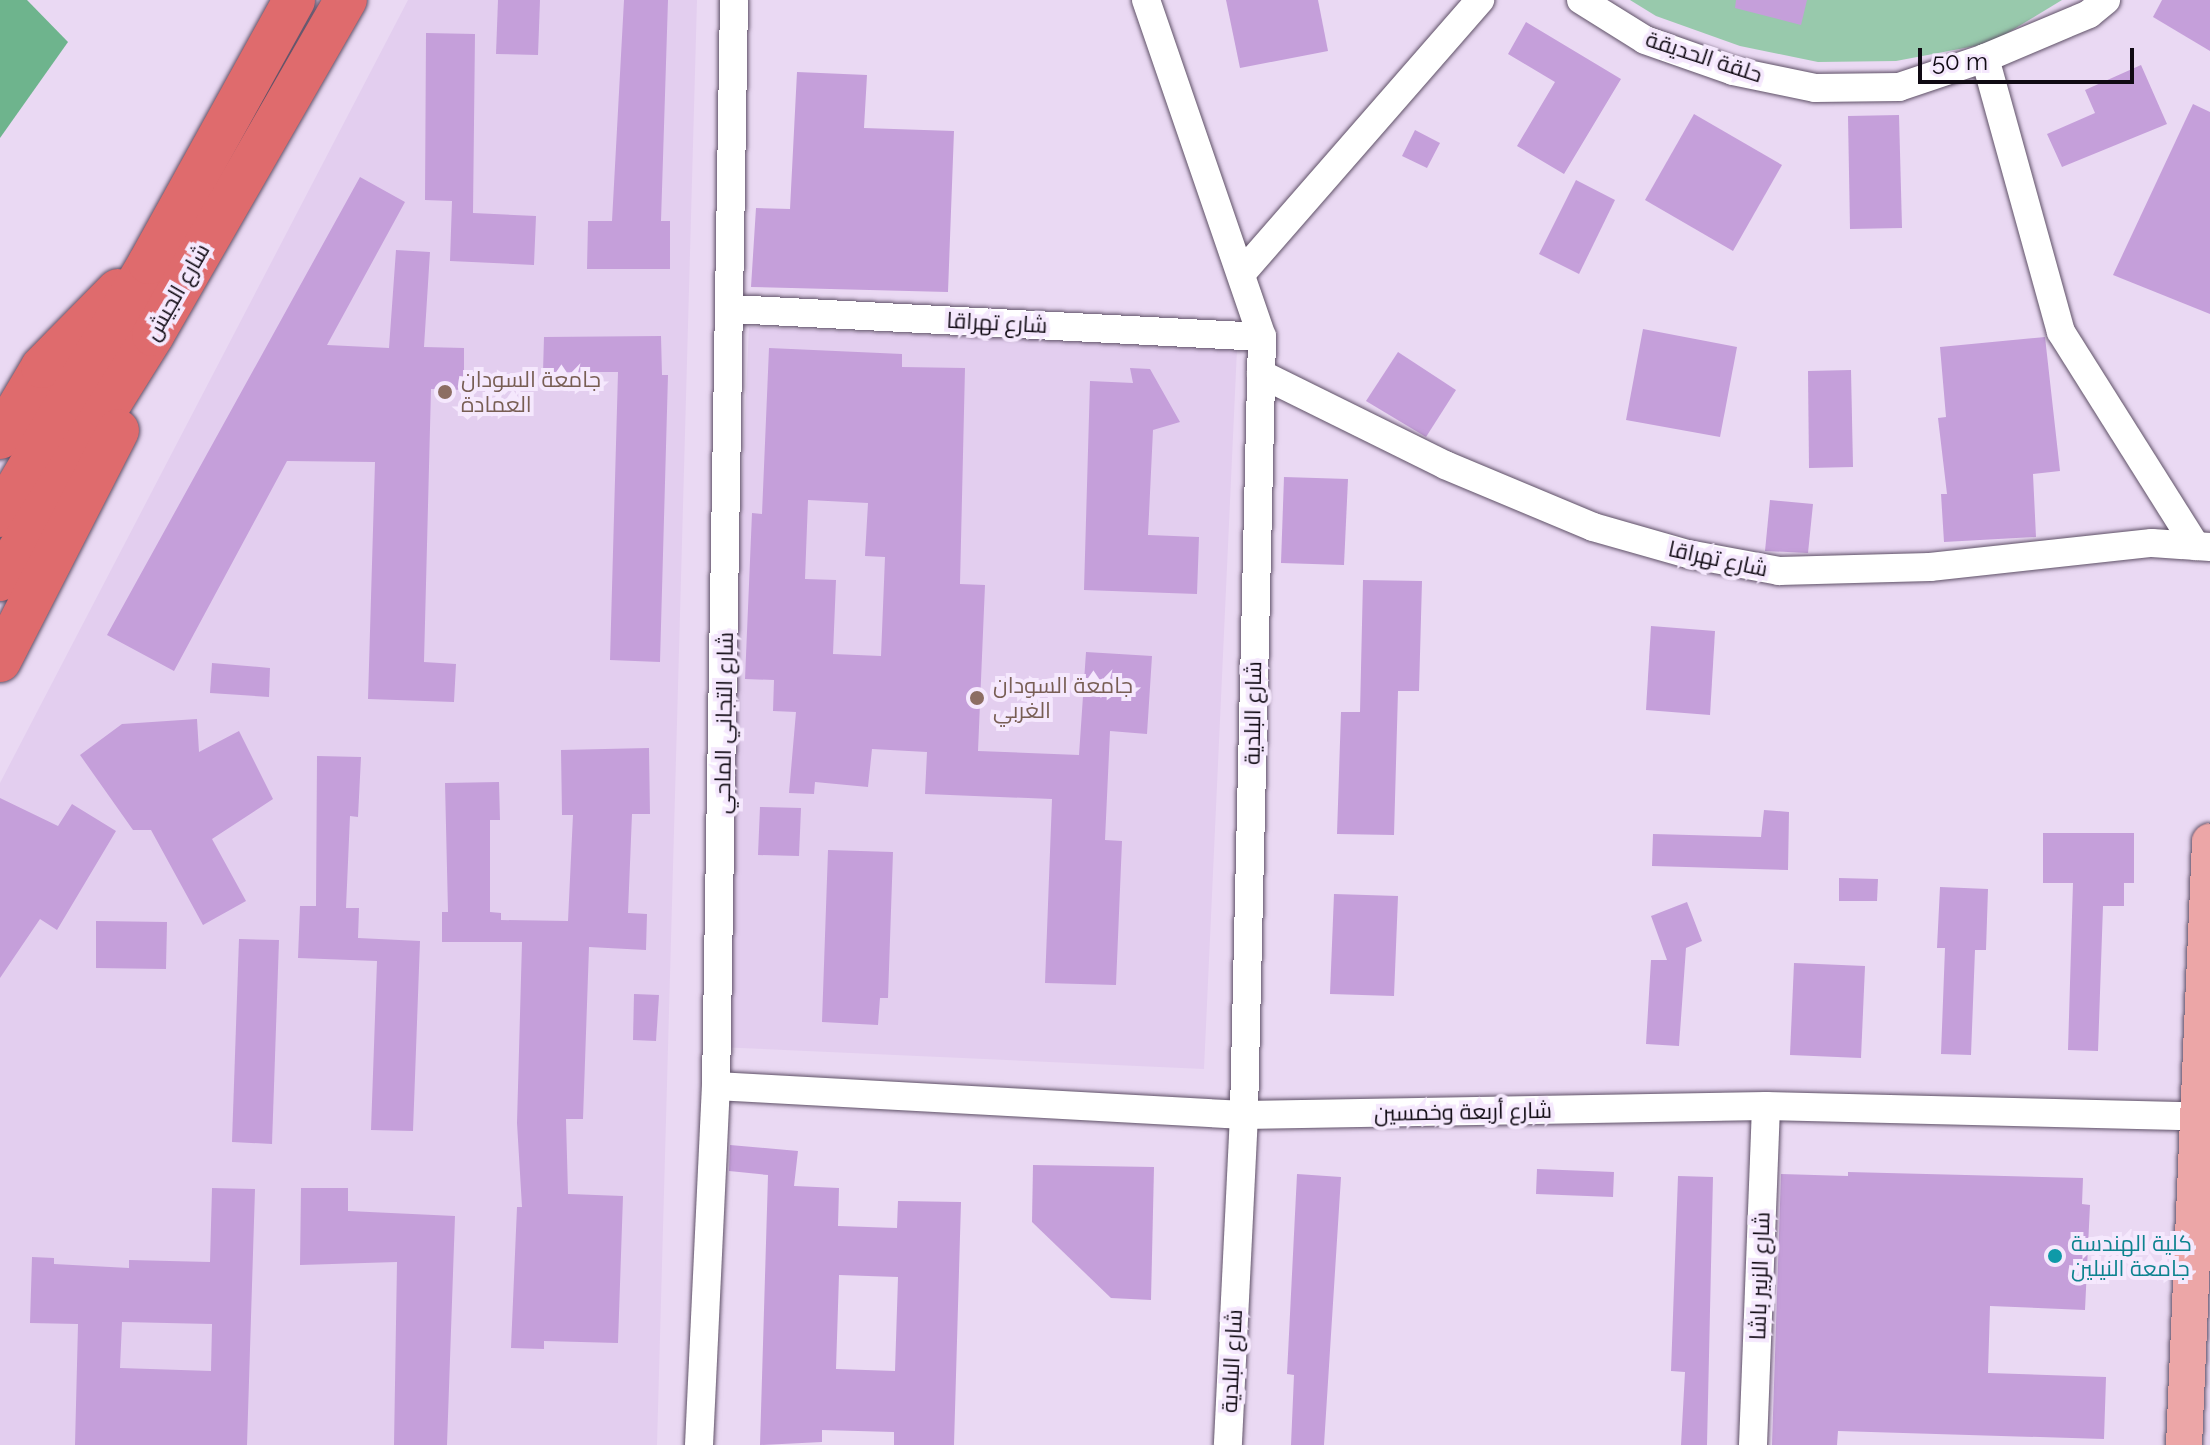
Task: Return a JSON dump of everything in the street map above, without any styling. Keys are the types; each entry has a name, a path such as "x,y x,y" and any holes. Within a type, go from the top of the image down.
{"highway":[{"name":"شارع الجيش","path":"0,516 149,263 294,0"},
{"name":"شارع الجيش","path":"0,580 153,335 346,0"},
{"path":"0,438 42,367 90,313 149,263"},
{"path":"0,661 117,432 153,335"}],"main road":[{"path":"2184,1445 2202,1117 2210,842"}],"street":[{"name":"شارع التجاني الماحي","path":"699,1445 716,1086 732,309 734,0"},
{"name":"شارع البلدية","path":"1146,0 1262,337 1244,1115 1228,1445"},
{"path":"1241,274 1480,0"},
{"name":"حلقة الحديقة","path":"1581,0 1645,40 1733,71 1815,88 1899,87 1985,58 2089,14 2106,0"},
{"path":"1985,58 2061,332 2203,546"},
{"name":"شارع تهراقا","path":"732,309 1262,337"},
{"name":"شارع تهراقا","path":"1261,374 1445,465 1593,527 1688,554 1779,571 1930,567 2152,543 2203,546"},
{"name":"شارع أربعة وخمسين","path":"716,1086 1244,1115 1766,1106 2202,1117"},
{"name":"شارع الزبير باشا","path":"1753,1445 1766,1106"}],"shaded area":[{"name":"جامعة السودان العمادة","path":"408,0 697,0 657,1445 0,1445 0,783"},
{"name":"جامعة السودان الغربي","path":"749,327 1237,349 1204,1069 717,1047"}],"green space":[{"path":"0,0 27,0 68,42 0,138"},
{"path":"1630,0 2062,0 1991,43 1896,61 1818,62 1740,46 1656,16"}],"building":[{"path":"498,0 540,0 538,55 496,54"},
{"path":"624,0 668,0 661,221 670,221 670,269 587,269 588,221 612,221"},
{"path":"1226,0 1318,0 1328,51 1240,68"},
{"path":"1736,0 1807,0 1801,25 1735,8"},
{"path":"2162,0 2210,0 2210,51 2153,17"},
{"path":"1526,22 1621,79 1564,174 1517,146 1555,82 1508,54"},
{"path":"426,33 475,34 473,213 536,216 534,265 450,261 452,201 425,200"},
{"path":"2141,65 2167,124 2062,167 2047,134 2095,113 2085,90"},
{"path":"797,72 867,75 864,128 954,131 948,292 751,287 756,208 790,209"},
{"path":"2193,104 2210,112 2210,314 2113,275"},
{"path":"1694,114 1782,165 1733,251 1645,200"},
{"path":"1899,115 1902,228 1850,229 1848,116"},
{"path":"1415,130 1440,143 1427,168 1402,156"},
{"path":"360,177 405,202 327,345 389,348 396,250 430,252 424,347 464,348 464,390 431,389 424,662 456,664 454,702 368,699 375,462 287,461 174,671 107,635"},
{"path":"1576,180 1615,200 1579,274 1539,254"},
{"path":"1643,329 1737,347 1720,437 1626,420"},
{"path":"661,336 662,375 668,375 660,662 610,660 618,372 543,372 544,337"},
{"path":"2045,337 2060,471 2033,474 2036,537 1944,542 1941,494 1947,494 1938,418 1946,417 1940,347"},
{"path":"769,348 902,354 902,367 965,368 960,584 985,585 978,751 1079,755 1086,652 1152,656 1147,734 1110,731 1105,840 1122,841 1116,985 1045,983 1052,799 925,794 927,752 872,749 868,787 815,782 814,794 789,793 796,712 773,711 774,680 745,679 752,513 762,514","holes":["808,500 868,503 865,556 885,557 881,656 833,654 836,580 805,579"]},
{"path":"1398,352 1456,390 1426,437 1366,401"},
{"path":"1130,368 1150,369 1180,422 1153,430 1148,535 1199,537 1197,594 1084,590 1090,381 1133,383"},
{"path":"1851,370 1853,467 1809,468 1808,371"},
{"path":"1284,477 1348,479 1344,565 1281,563"},
{"path":"1770,500 1813,504 1808,553 1765,551"},
{"path":"1363,580 1422,581 1419,691 1398,691 1394,835 1337,834 1341,712 1360,712"},
{"path":"1651,626 1715,631 1710,715 1646,710"},
{"path":"212,663 270,668 269,697 210,693"},
{"path":"197,719 199,752 239,731 273,799 212,839 246,901 203,925 151,830 133,830 80,755 122,724"},
{"path":"649,748 650,814 632,814 628,913 647,914 646,950 589,947 583,1119 566,1119 568,1194 623,1196 618,1343 544,1341 544,1349 511,1348 517,1207 522,1207 517,1123 522,942 442,942 442,912 448,912 445,783 499,782 500,820 490,820 490,912 501,913 501,920 568,921 573,815 562,815 561,750"},
{"path":"317,756 361,757 358,817 350,816 346,908 359,908 358,938 420,941 413,1131 371,1130 377,961 298,958 300,906 316,906"},
{"path":"0,798 58,826 72,804 116,831 57,930 40,919 0,978"},
{"path":"760,807 801,808 799,856 758,855"},
{"path":"1764,810 1789,812 1788,870 1652,866 1653,834 1761,837"},
{"path":"2043,833 2134,833 2134,883 2124,883 2124,906 2103,906 2098,1051 2068,1050 2073,883 2043,883"},
{"path":"828,850 893,852 888,998 880,998 878,1025 822,1022"},
{"path":"1839,878 1878,879 1877,901 1839,901"},
{"path":"1940,887 1988,889 1986,950 1975,950 1971,1055 1941,1054 1945,948 1937,948"},
{"path":"1334,894 1398,896 1394,996 1330,994"},
{"path":"1687,902 1702,941 1686,948 1679,1046 1646,1044 1651,960 1667,960 1651,916"},
{"path":"96,921 167,922 166,969 96,968"},
{"path":"239,939 279,940 272,1144 232,1142"},
{"path":"1794,963 1865,966 1861,1058 1790,1055"},
{"path":"634,994 659,995 656,1041 633,1040"},
{"path":"730,1145 798,1151 794,1186 839,1188 838,1226 897,1228 898,1201 961,1202 954,1445 894,1445 894,1432 822,1430 822,1442 760,1445 768,1175 729,1171","holes":["839,1275 898,1277 895,1371 836,1369"]},
{"path":"1033,1165 1154,1167 1151,1300 1111,1298 1032,1222"},
{"path":"1537,1169 1614,1172 1613,1197 1536,1194"},
{"path":"1848,1172 2083,1178 2082,1204 2090,1205 2085,1310 1990,1306 1988,1373 2106,1377 2104,1439 1838,1431 1837,1445 1772,1445 1781,1174 1848,1176"},
{"path":"1297,1174 1341,1177 1324,1445 1291,1445 1294,1375 1287,1374"},
{"path":"1678,1176 1713,1177 1707,1445 1681,1445 1685,1372 1671,1371"},
{"path":"212,1188 255,1189 247,1445 75,1445 78,1324 30,1323 32,1257 54,1258 54,1264 129,1268 129,1260 210,1262","holes":["122,1322 212,1324 211,1371 120,1368"]},
{"path":"301,1188 348,1188 348,1211 455,1216 447,1445 394,1445 397,1262 300,1265"}],"place":[{"name":"جامعة السودان العمادة","path":"445,392"},
{"name":"جامعة السودان الغربي","path":"977,698"},
{"name":"كلية الهندسة جامعة النيلين","path":"2055,1256"}]}
